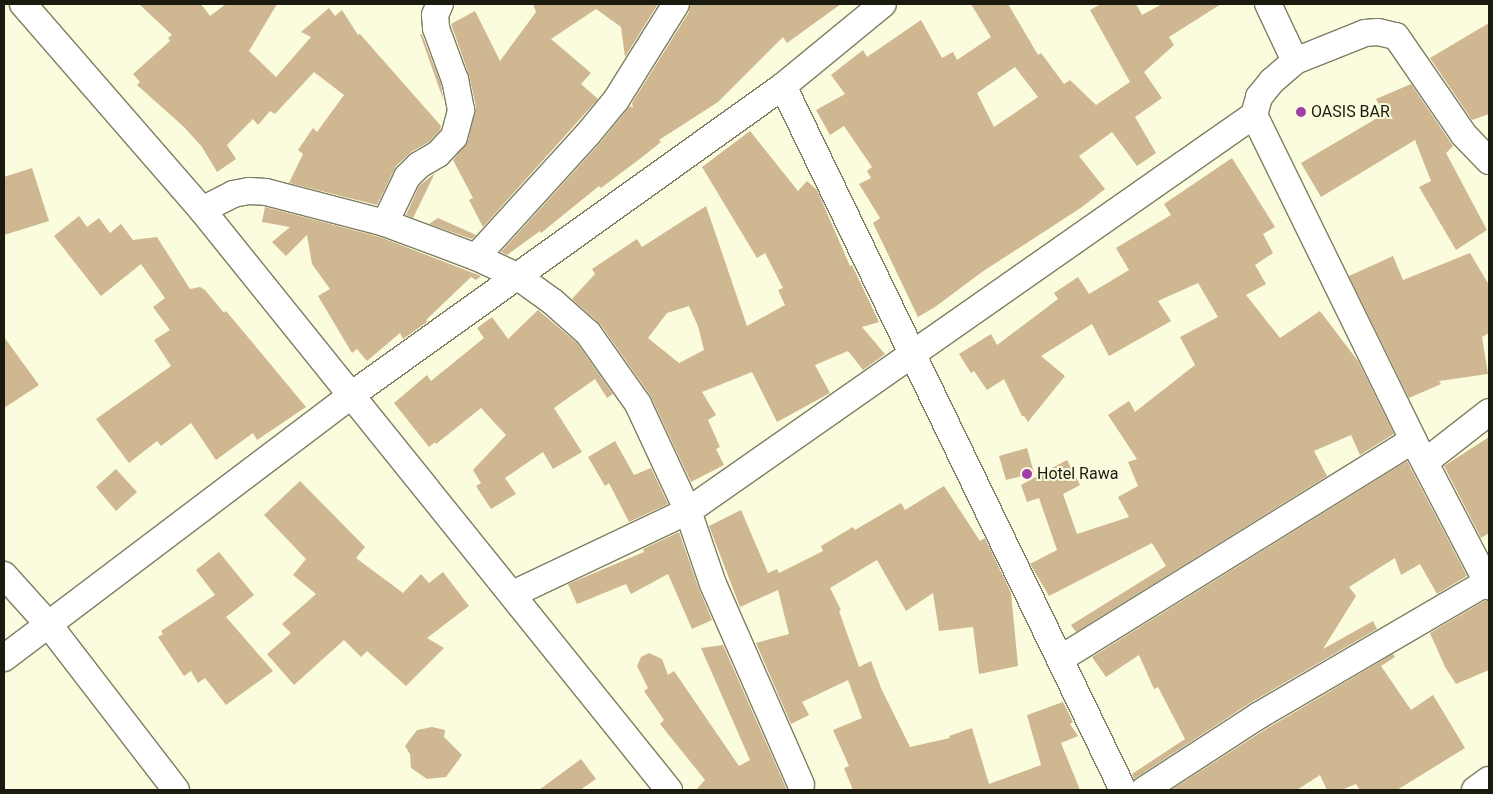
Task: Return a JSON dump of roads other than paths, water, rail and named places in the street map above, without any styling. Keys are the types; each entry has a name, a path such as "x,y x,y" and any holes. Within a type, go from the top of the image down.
{"street":[{"path":"23,4 202,210 669,790"},
{"path":"385,223 407,177 418,165 438,154 454,137 461,110 456,80 436,28 435,15 440,4"},
{"path":"476,257 588,134 616,100 676,4"},
{"path":"4,658 350,396 783,86 883,4"},
{"path":"1268,4 1295,62"},
{"path":"513,594 688,511 1254,115 1260,98 1272,81 1295,62 1365,33 1378,32 1396,36 1464,135 1489,160"},
{"path":"783,86 1123,790"},
{"path":"1144,790 1258,716 1488,584 1419,451 1254,115"},
{"path":"202,210 233,194 249,191 266,192 385,223 476,257 517,276 553,302 588,333 638,404 688,511 713,584 800,784"},
{"path":"1060,659 1489,412"},
{"path":"4,575 49,625 176,790"},
{"path":"1475,790 1489,780"}],"place":[{"name":"OASIS BAR","path":"1301,112"},
{"name":"Hotel Rawa","path":"1027,474"}]}
